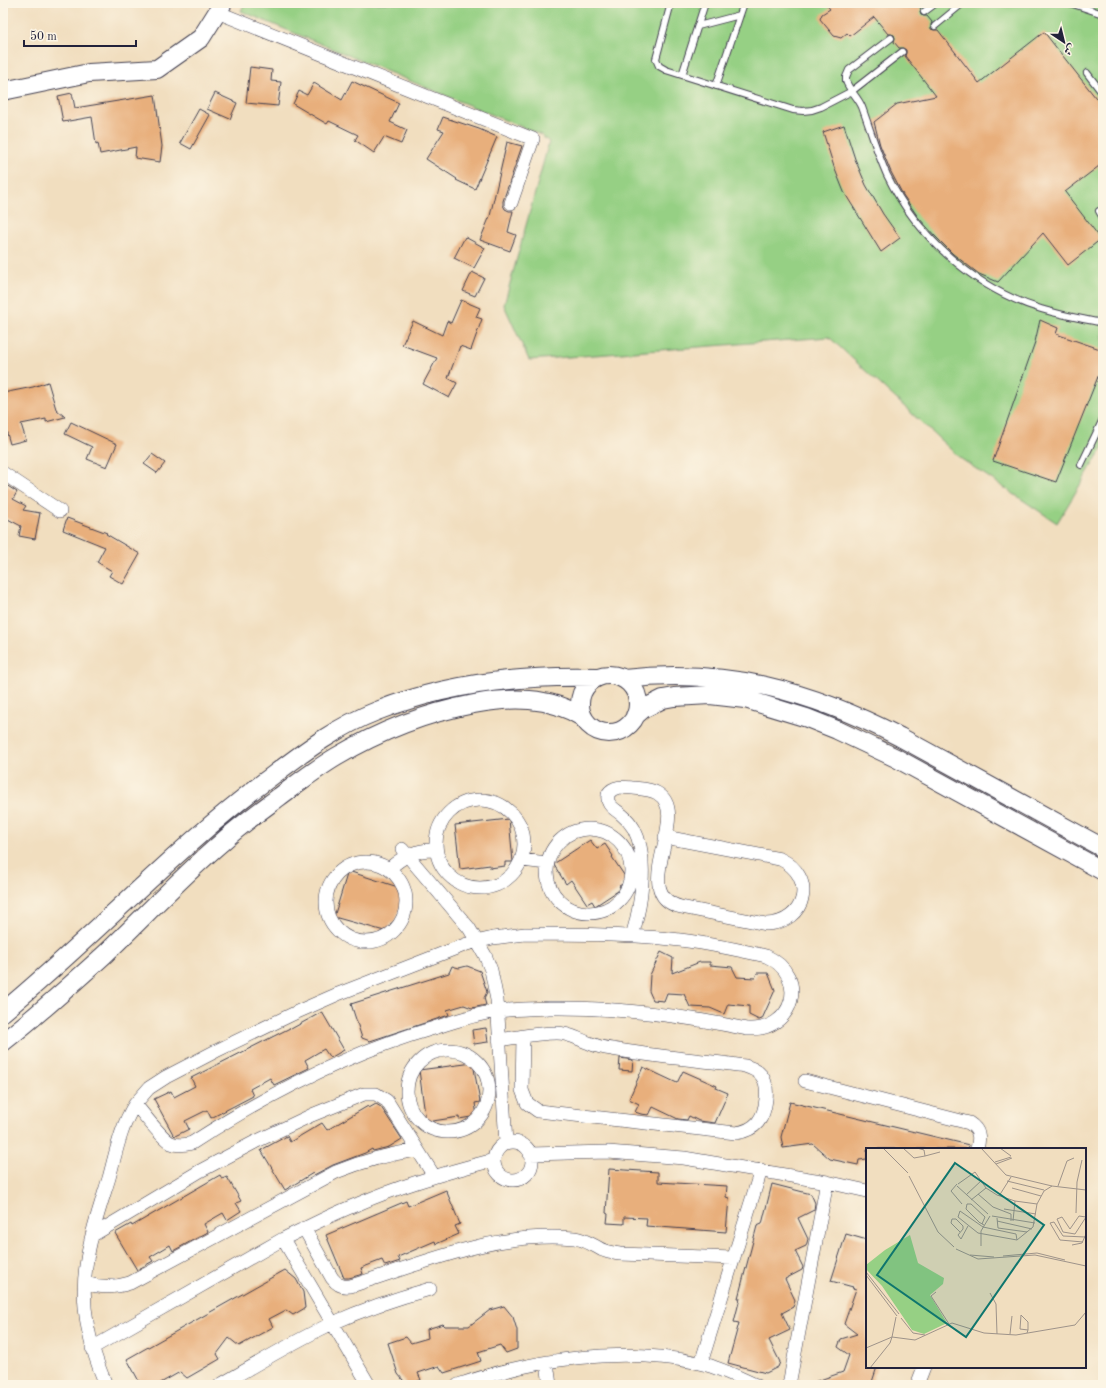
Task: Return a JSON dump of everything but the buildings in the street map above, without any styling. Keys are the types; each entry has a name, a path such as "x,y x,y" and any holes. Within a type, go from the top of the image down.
{"main road":[{"path":"3,91 89,73 157,69 201,38 220,7"},
{"path":"635,716 638,706 637,695 632,686 624,679 615,675 605,675 588,682 583,690 580,699 582,717 592,728 601,732 610,733 619,731 627,726 635,716 644,709 663,699 674,697 710,695 745,699 782,710 837,730 867,743 1103,872"},
{"path":"624,679 675,675 718,678 749,682 812,699 842,710 895,734 1103,848"},
{"path":"3,1012 106,921 208,827 246,795 329,735 376,711 401,702 449,690 522,680 571,677 596,678"},
{"path":"3,1042 103,955 150,908 221,842 311,774 356,746 398,727 439,712 460,706 494,701 522,699 548,701 572,710 582,717"}],"street":[{"path":"220,7 533,139 511,203"},
{"path":"3,473 60,511"},
{"path":"632,936 640,908 640,846 634,829 628,821 610,806 608,802 607,798 611,790 614,788 621,787 652,790 658,793 667,804 669,810 658,883 662,895 670,903 681,907 766,924 775,924 784,921 791,916 797,910 801,902 803,893 800,876 795,868 780,859 665,837"},
{"path":"473,801 485,801 498,804 505,808 517,819 524,839 524,852 522,860 513,874 500,884 483,889 459,883 446,873 438,858 436,850 436,841 439,829 445,818 450,812 465,803 473,801"},
{"path":"587,829 603,831 617,839 627,852 631,868 629,884 622,898 610,908 594,913 578,912 564,906 553,894 547,879 547,863 558,842 568,834 587,829"},
{"path":"389,869 404,852 436,850"},
{"path":"404,852 469,928 478,941 491,970 495,985 506,1143"},
{"path":"522,860 547,863"},
{"path":"360,862 375,863 389,869 404,886 407,901 404,916 396,930 384,939 369,943 354,941 340,934 330,922 326,907 327,892 334,878 345,868 360,862"},
{"path":"106,1385 92,1348 87,1327 85,1305 86,1267 93,1235 123,1128 135,1104 149,1088 157,1082 256,1031 338,994 478,941 509,935 632,936 704,943 766,956 774,960 785,971 791,986 792,994 787,1009 777,1022 763,1029 755,1030 673,1015 636,1011 567,1008 497,1011 458,1020 419,1032 342,1061 268,1096 233,1116 192,1143 185,1145 178,1145 166,1140 135,1104"},
{"path":"499,1040 523,1036 557,1033 566,1034 601,1047 622,1051 745,1066 758,1072 765,1083 767,1092 765,1108 758,1123 744,1132 736,1133 538,1111 527,1103 523,1097 523,1036"},
{"path":"451,1050 466,1054 478,1063 486,1076 488,1091 486,1106 478,1118 466,1128 451,1132 444,1132 429,1128 418,1119 410,1106 407,1091 413,1070 423,1059 436,1052 451,1050"},
{"path":"805,1081 969,1123 978,1133 979,1142 977,1148"},
{"path":"488,1091 503,1089"},
{"path":"93,1235 200,1171 312,1115 364,1094 376,1094 392,1106 417,1150 434,1176"},
{"path":"514,1142 521,1144 527,1148 530,1154 532,1162 530,1169 526,1175 519,1179 512,1180 505,1178 499,1174 495,1167 494,1160 496,1153 500,1147 506,1143 514,1142"},
{"path":"85,1283 103,1288 121,1286 130,1283 336,1172 368,1160 417,1150"},
{"path":"530,1154 600,1152 646,1154 684,1158 761,1170 866,1191"},
{"path":"92,1348 304,1228 395,1189 434,1176 494,1160"},
{"path":"701,1363 761,1170"},
{"path":"789,1385 827,1182"},
{"path":"304,1228 332,1278 335,1282 344,1286 354,1285 460,1250 486,1244 532,1238 577,1239 589,1243 604,1251 620,1254 734,1258"},
{"path":"283,1239 369,1385"},
{"path":"220,1385 305,1337 332,1324 381,1304 430,1289"},
{"path":"458,1385 547,1362 598,1356 623,1355 656,1357 701,1363 756,1385"},
{"path":"547,1362 550,1385"},
{"path":"917,1385 924,1368"}],"lane":[{"path":"671,3 656,59 662,69 793,110 803,111 821,108 852,91 902,52"},
{"path":"682,75 705,3"},
{"path":"716,86 744,3"},
{"path":"924,12 936,3"},
{"path":"935,26 963,3"},
{"path":"1070,3 1084,5 1103,14"},
{"path":"698,26 740,15"},
{"path":"891,38 849,70 846,81 859,101 878,154 888,175 899,196 921,227 942,250 960,265 978,279 998,290 1019,301 1041,309 1103,324"},
{"path":"1086,73 1103,94"},
{"path":"1098,211 1103,218"},
{"path":"1081,465 1103,419"}],"green space":[{"path":"245,3 1103,3 1103,447 1057,523 960,458 829,337 529,360 504,305 549,142 541,135 241,11"}]}
